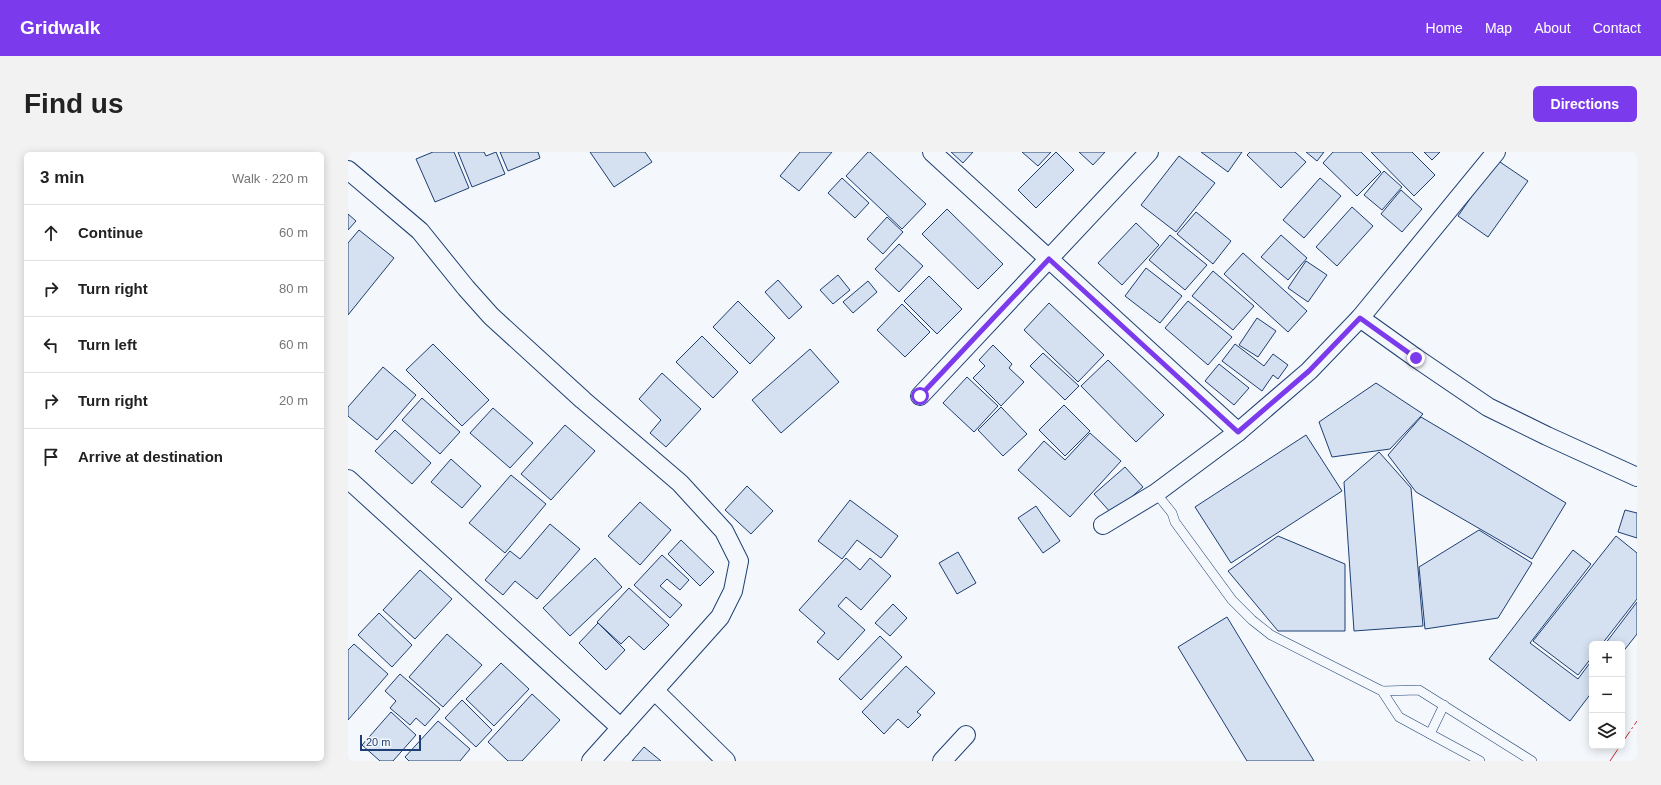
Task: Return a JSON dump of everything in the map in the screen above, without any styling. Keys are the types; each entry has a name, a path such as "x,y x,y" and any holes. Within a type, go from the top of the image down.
{"street":[{"path":"932,152 1238,432"},
{"path":"920,396 1149,152"},
{"path":"1103,525 1156,493 1238,432 1309,371 1360,318 1496,152"},
{"path":"348,170 420,231 466,288 491,316 583,400 680,483 724,531 739,561 733,591 720,617 591,761"},
{"path":"1360,318 1488,407 1637,477"},
{"path":"348,479 622,728"},
{"path":"655,691 726,761"},
{"path":"942,761 966,735"}],"lane":[{"path":"1156,493 1172,514 1175,522 1232,600 1252,620 1271,635 1382,691 1419,690 1532,761"},
{"path":"1382,691 1399,717 1480,761"},
{"path":"1430,734 1444,705"}],"building":[{"path":"433,152 454,152 469,188 435,202 416,159"},
{"path":"458,152 484,152 486,156 496,152 505,174 472,187"},
{"path":"500,152 538,152 540,158 508,171"},
{"path":"590,152 645,152 652,162 614,187"},
{"path":"800,152 832,152 799,191 780,176"},
{"path":"868,152 870,152 926,204 902,229 846,176"},
{"path":"951,152 973,152 963,163"},
{"path":"1022,152 1051,152 1038,166"},
{"path":"1056,152 1074,170 1036,208 1018,190"},
{"path":"1079,152 1105,152 1093,165"},
{"path":"1201,152 1242,152 1228,172"},
{"path":"1250,152 1295,152 1306,162 1281,188 1247,155"},
{"path":"1306,152 1324,152 1317,161"},
{"path":"1333,152 1361,152 1381,172 1357,196 1323,163"},
{"path":"1371,152 1412,152 1435,175 1414,196"},
{"path":"1424,152 1440,152 1432,160"},
{"path":"1179,156 1215,183 1176,232 1141,205"},
{"path":"1497,160 1528,181 1488,237 1458,216"},
{"path":"1384,171 1402,187 1382,210 1364,195"},
{"path":"842,178 869,203 855,218 828,193"},
{"path":"1320,178 1341,196 1304,238 1283,220"},
{"path":"1401,190 1422,209 1402,232 1381,214"},
{"path":"1352,207 1373,226 1337,266 1316,247"},
{"path":"947,209 1003,264 978,289 922,234"},
{"path":"1196,212 1231,241 1213,264 1177,234"},
{"path":"348,214 356,221 348,230"},
{"path":"887,217 903,232 883,254 867,239"},
{"path":"1136,223 1159,245 1122,285 1098,263"},
{"path":"359,230 394,258 348,315 348,243"},
{"path":"1170,235 1207,265 1185,290 1149,260"},
{"path":"1281,235 1307,258 1288,280 1261,257"},
{"path":"899,244 923,266 899,292 875,269"},
{"path":"1243,253 1307,311 1288,332 1224,274"},
{"path":"1306,261 1327,275 1308,302 1288,288"},
{"path":"1146,268 1182,296 1160,323 1125,296"},
{"path":"1213,271 1254,306 1233,330 1192,296"},
{"path":"838,275 850,290 833,304 820,290"},
{"path":"929,276 962,309 937,334 904,301"},
{"path":"778,280 802,307 789,319 765,292"},
{"path":"868,281 877,292 853,313 843,302"},
{"path":"738,301 775,338 750,364 713,327"},
{"path":"1188,301 1232,337 1208,365 1165,328"},
{"path":"1049,303 1104,355 1078,382 1024,330"},
{"path":"902,304 930,332 905,357 877,330"},
{"path":"1257,318 1276,331 1258,357 1239,345"},
{"path":"702,336 738,372 713,398 676,362"},
{"path":"433,344 489,400 462,426 406,370"},
{"path":"1235,344 1264,366 1273,354 1288,365 1278,379 1273,375 1262,391 1222,361"},
{"path":"993,345 1012,364 1009,368 1024,382 1001,406 973,378 985,366 979,360"},
{"path":"810,349 839,382 781,433 752,400"},
{"path":"1043,353 1079,386 1065,400 1030,366"},
{"path":"1108,360 1164,415 1136,442 1081,386"},
{"path":"1219,364 1249,388 1234,405 1205,381"},
{"path":"383,367 416,395 377,440 348,416 348,407"},
{"path":"662,373 701,409 666,447 650,433 661,420 639,399"},
{"path":"967,377 998,406 974,432 943,403"},
{"path":"1376,383 1423,414 1390,449 1332,457 1319,422"},
{"path":"422,398 460,432 440,454 402,420"},
{"path":"1064,405 1090,431 1065,456 1039,430"},
{"path":"1001,407 1027,434 1003,456 978,430"},
{"path":"493,408 533,443 510,468 470,433"},
{"path":"1421,417 1566,503 1532,559 1416,492 1388,455"},
{"path":"565,425 595,451 551,500 521,474"},
{"path":"395,430 431,463 412,484 375,451"},
{"path":"1090,433 1121,461 1070,517 1018,470 1044,441 1065,460"},
{"path":"1306,435 1342,491 1231,563 1195,507"},
{"path":"1379,452 1411,488 1423,626 1354,631 1344,482"},
{"path":"451,459 481,486 462,508 431,482"},
{"path":"1125,467 1143,487 1112,514 1094,494"},
{"path":"511,475 546,504 505,553 469,523"},
{"path":"747,486 773,511 751,534 725,510"},
{"path":"850,500 898,536 881,558 857,540 842,559 818,541"},
{"path":"640,502 671,530 640,565 608,536"},
{"path":"1036,506 1060,541 1043,553 1018,518"},
{"path":"1625,510 1637,513 1637,538 1618,532"},
{"path":"550,524 580,549 537,599 515,581 503,595 485,580 510,551 520,559"},
{"path":"1479,530 1532,563 1498,618 1425,629 1419,567"},
{"path":"1278,536 1345,564 1345,631 1278,631 1228,571"},
{"path":"1616,536 1637,553 1637,599 1604,641 1589,641 1589,661 1578,675 1533,641"},
{"path":"681,540 714,572 700,586 668,554"},
{"path":"1573,550 1591,564 1530,643 1578,679 1589,664 1589,696 1570,721 1489,659"},
{"path":"958,552 976,583 957,594 939,563"},
{"path":"662,555 689,580 680,590 667,579 660,586 682,605 670,618 634,585"},
{"path":"595,558 622,587 570,636 543,608"},
{"path":"846,558 860,570 870,558 891,576 861,610 846,597 838,606 865,630 838,660 817,642 825,633 799,610"},
{"path":"420,570 452,599 415,639 383,610"},
{"path":"629,588 669,625 644,650 629,636 621,644 597,622"},
{"path":"1637,602 1637,634 1625,649 1625,641 1607,641"},
{"path":"893,604 907,618 890,636 875,623"},
{"path":"379,613 412,645 392,667 358,635"},
{"path":"1227,617 1314,761 1247,761 1178,647"},
{"path":"598,623 625,650 606,670 579,643"},
{"path":"447,634 482,665 443,707 409,677"},
{"path":"880,636 902,657 861,700 839,679"},
{"path":"354,644 388,674 348,720 348,650"},
{"path":"501,663 529,689 494,726 466,699"},
{"path":"906,666 935,693 917,712 921,715 908,728 898,719 884,734 862,712"},
{"path":"400,674 440,709 425,726 416,718 410,725 390,708 396,701 385,691"},
{"path":"532,694 560,720 522,761 508,761 488,742"},
{"path":"462,700 492,730 476,747 445,718"},
{"path":"391,712 416,735 393,761 380,761 362,745"},
{"path":"438,721 470,749 460,761 409,761 405,757"},
{"path":"644,747 661,761 632,761"}],"power":[{"path":"1625,739 1637,721"},
{"path":"1610,761 1618,749"}],"route":[{"path":"920,396 1049,259 1238,432 1309,371 1360,318 1416,358"}]}
